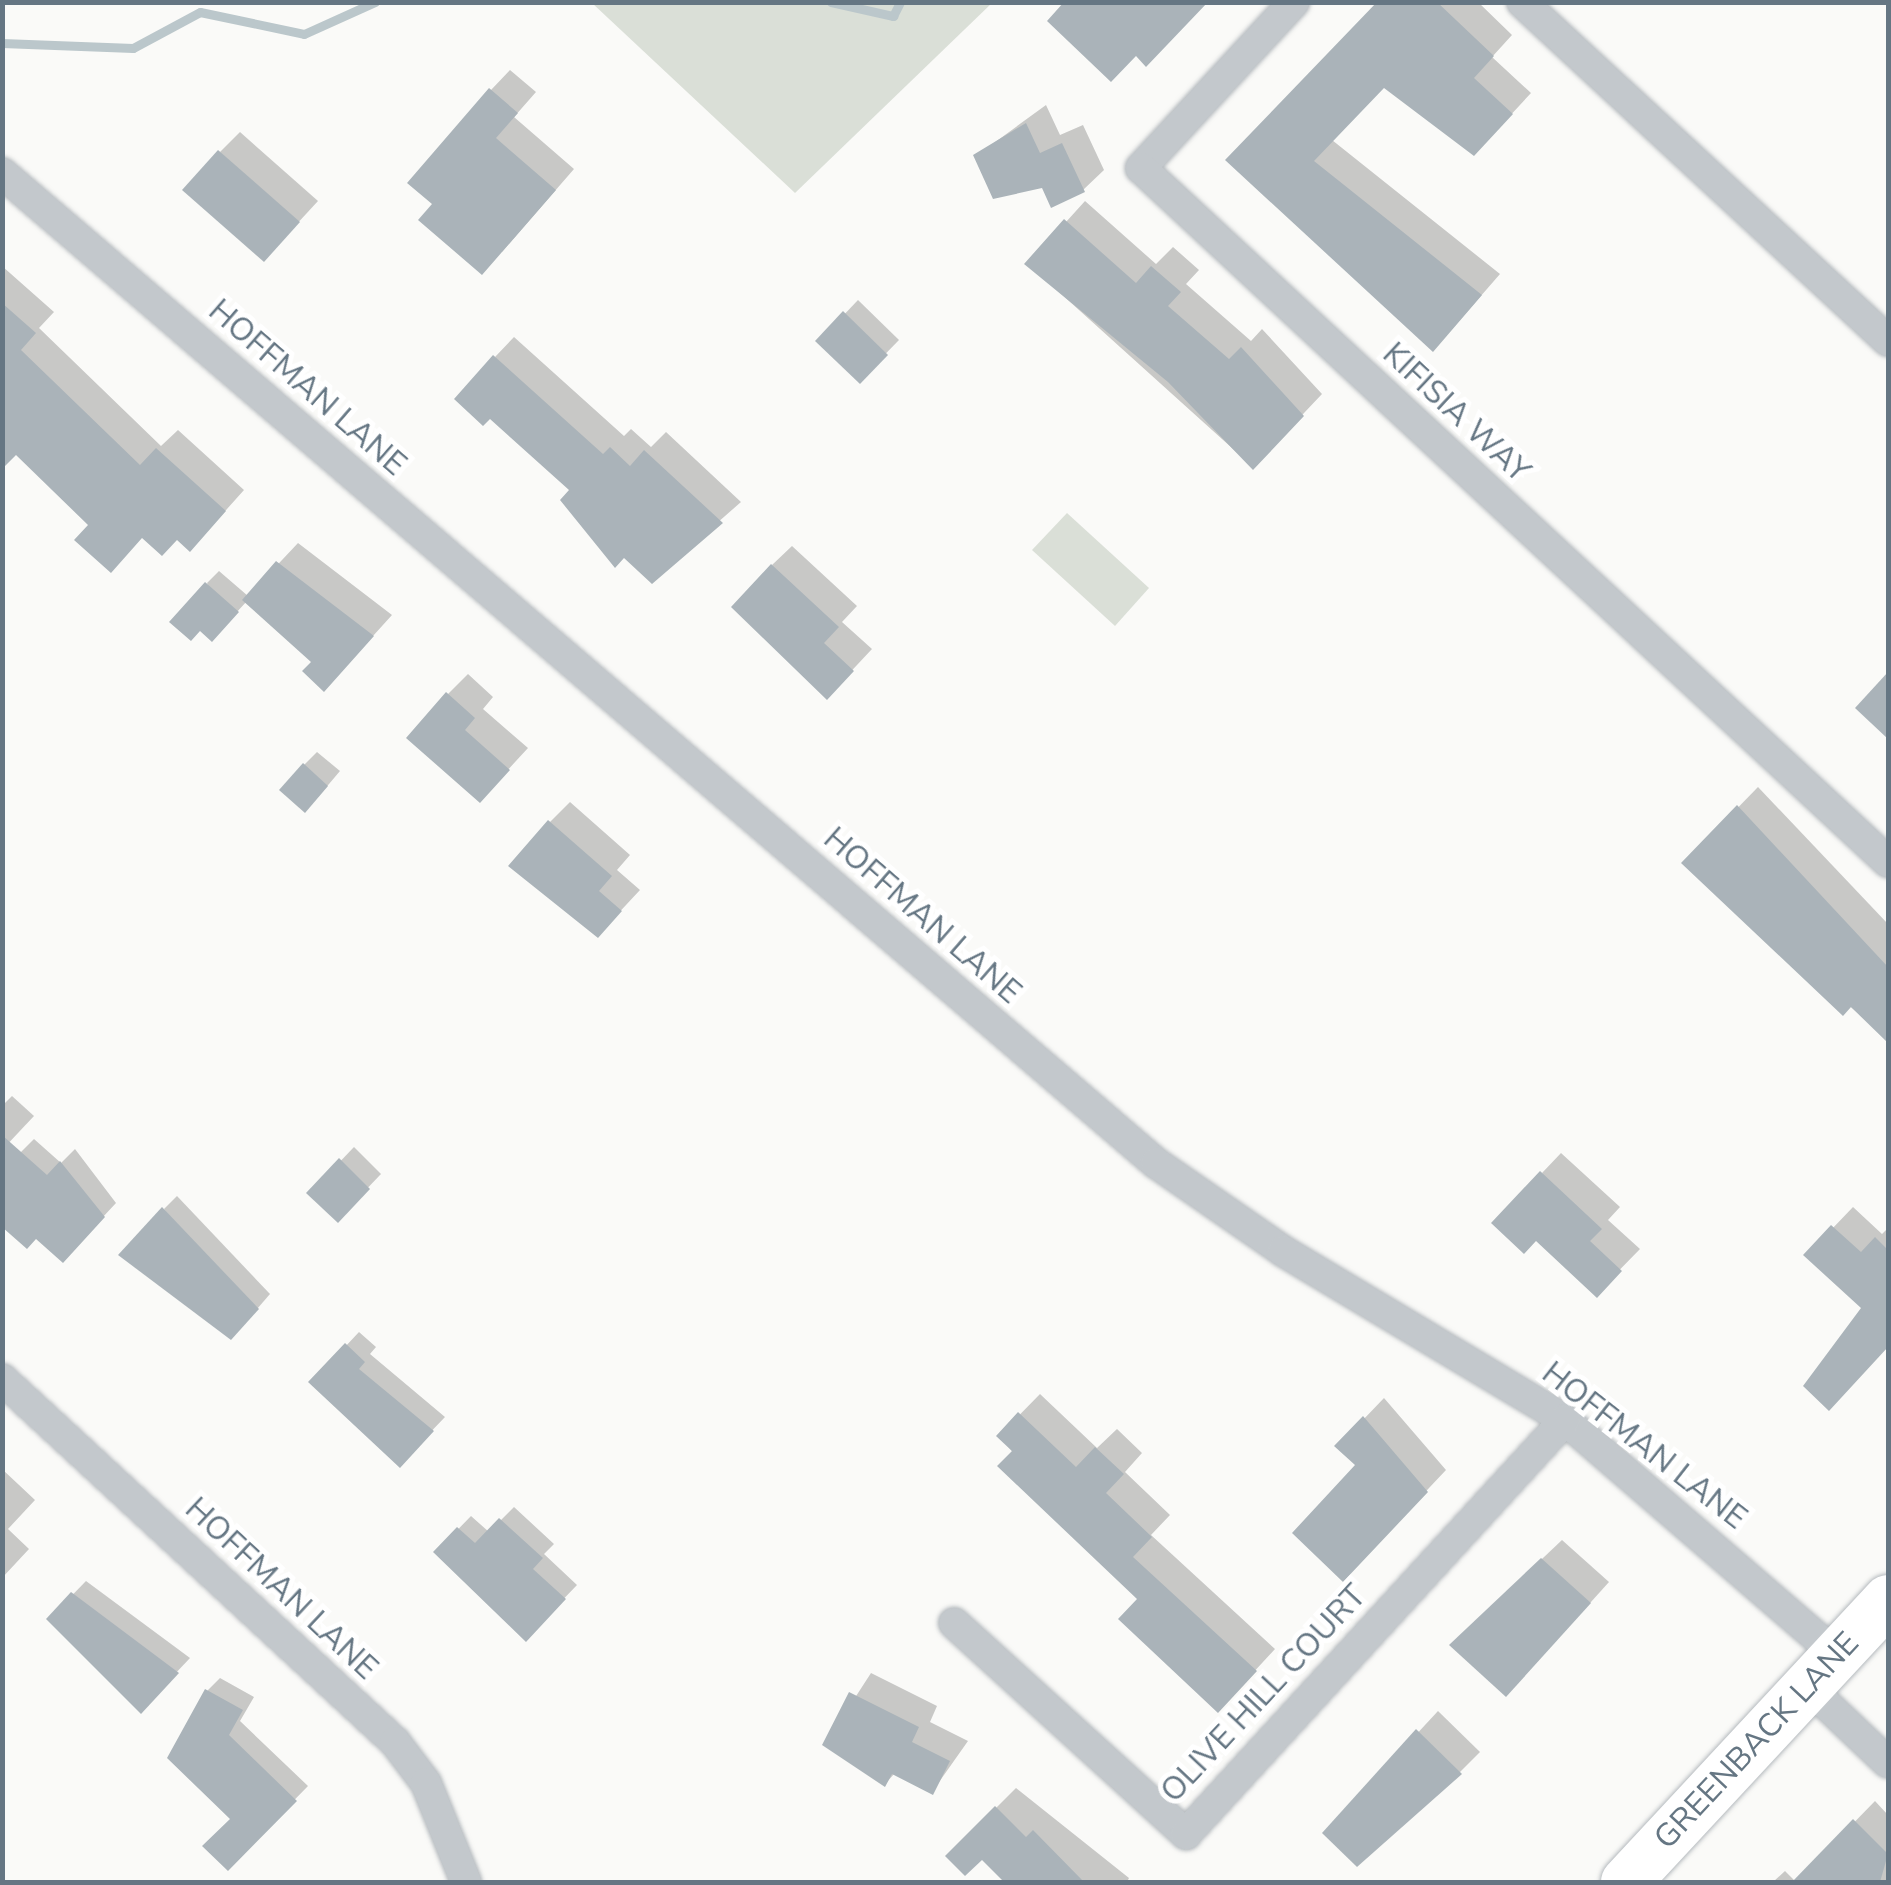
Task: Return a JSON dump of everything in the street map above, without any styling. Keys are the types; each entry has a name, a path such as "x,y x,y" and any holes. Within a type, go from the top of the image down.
{"main road":[{"name":"GREENBACK LANE","path":"1626,1882 1888,1600"}],"street":[{"name":"KIFISIA WAY","path":"1294,2 1141,168 1888,862"},
{"path":"1522,2 1888,341"},
{"name":"HOFFMAN LANE","path":"2,173 1156,1162 1283,1251 1565,1420 1822,1671 1888,1762"},
{"name":"HOFFMAN LANE","path":"2,1380 395,1742 441,1813 466,1882"},
{"name":"OLIVE HILL COURT","path":"954,1623 1186,1834 1565,1420"}],"shaded area":[{"path":"592,3 992,3 795,193"},
{"path":"1067,513 1149,588 1115,626 1032,550"}],"building":[{"path":"1064,2 1208,2 1146,67 1136,56 1111,82 1047,21"},
{"path":"1377,2 1437,2 1494,56 1474,78 1513,114 1474,156 1384,88 1314,161 1482,295 1433,352 1225,160"},
{"path":"489,88 518,113 496,138 556,190 482,275 418,220 432,204 407,183"},
{"path":"1026,123 1040,153 1062,143 1085,192 1051,208 1042,188 993,199 973,155"},
{"path":"218,150 300,222 264,262 182,190"},
{"path":"1064,219 1136,283 1151,266 1181,292 1168,306 1229,359 1241,347 1304,416 1253,470 1168,382 1024,264"},
{"path":"2,303 36,333 21,350 140,465 156,448 226,511 190,552 177,540 162,556 142,538 111,573 74,540 88,525 16,455 2,469"},
{"path":"843,311 888,355 860,384 815,341"},
{"path":"493,355 603,454 610,447 630,466 644,450 723,523 652,584 624,558 615,568 560,500 569,490 490,419 483,426 454,399"},
{"path":"276,561 374,636 324,692 302,671 311,662 242,600"},
{"path":"771,564 839,627 824,643 854,671 827,700 731,607"},
{"path":"205,582 239,612 212,642 200,631 191,641 169,622"},
{"path":"1888,672 1888,739 1855,708"},
{"path":"446,692 475,718 465,730 510,770 480,803 406,738"},
{"path":"303,763 328,786 305,813 279,790"},
{"path":"1737,805 1888,967 1888,1043 1851,1007 1843,1016 1681,863"},
{"path":"548,820 612,876 599,891 622,911 598,938 508,866"},
{"path":"2,1135 47,1175 60,1161 105,1217 63,1263 36,1239 27,1249 2,1227"},
{"path":"339,1158 370,1189 338,1223 306,1193"},
{"path":"1540,1171 1602,1229 1590,1241 1622,1271 1597,1298 1536,1241 1524,1254 1491,1223"},
{"path":"162,1207 259,1309 231,1340 118,1255"},
{"path":"1831,1225 1861,1252 1875,1237 1888,1250 1888,1347 1829,1411 1803,1386 1861,1308 1803,1255"},
{"path":"345,1343 365,1362 359,1369 434,1431 400,1468 308,1382"},
{"path":"1018,1412 1076,1467 1095,1447 1124,1474 1106,1493 1152,1537 1133,1557 1257,1671 1218,1713 1118,1619 1137,1599 997,1466 1012,1451 996,1436"},
{"path":"1363,1416 1428,1492 1343,1582 1292,1533 1355,1465 1334,1446"},
{"path":"499,1518 543,1558 533,1569 566,1599 526,1642 433,1552 457,1527 475,1543"},
{"path":"1541,1558 1591,1603 1506,1697 1449,1645"},
{"path":"71,1592 179,1673 141,1714 46,1619"},
{"path":"205,1689 243,1710 229,1735 297,1801 228,1871 202,1846 230,1819 167,1758"},
{"path":"849,1692 919,1727 912,1742 950,1761 933,1795 892,1774 885,1787 822,1745"},
{"path":"1416,1729 1462,1774 1357,1867 1322,1833"},
{"path":"995,1806 1026,1837 1033,1830 1084,1882 1004,1882 982,1860 965,1876 945,1856"},
{"path":"1853,1819 1888,1854 1880,1882 1792,1882"}],"waterway":[{"path":"2,43 133,48 200,12 304,34 375,2"},
{"path":"831,2 893,16 900,2"}]}
